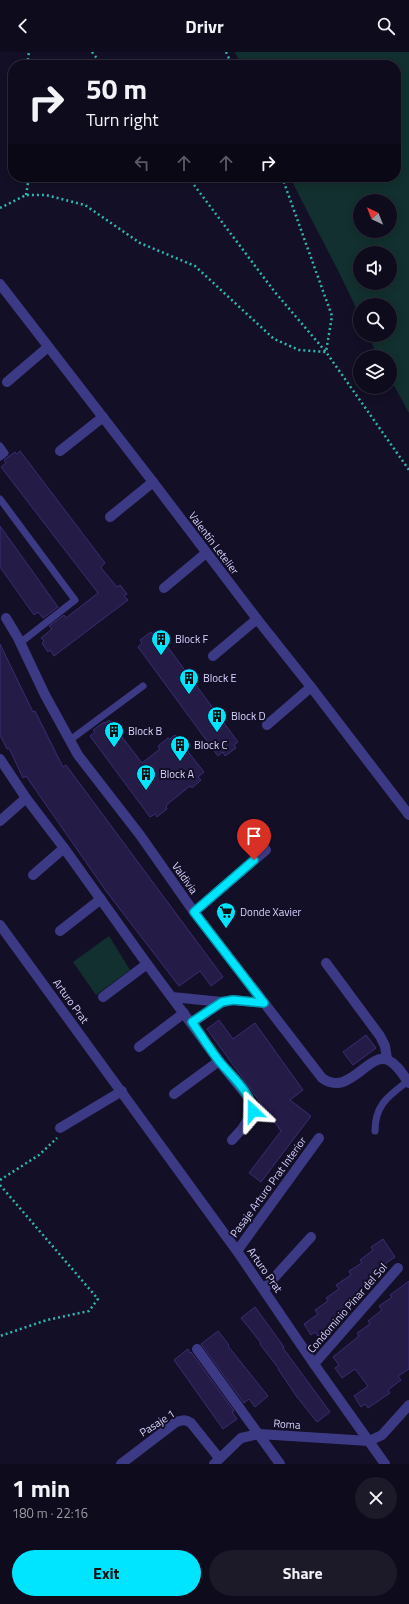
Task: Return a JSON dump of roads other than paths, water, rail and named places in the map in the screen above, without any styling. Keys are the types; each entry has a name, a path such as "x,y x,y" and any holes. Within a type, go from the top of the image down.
{"street":[{"name":"Valentín Letelier","path":"0,284 153,482 256,619 311,686 409,815"},
{"path":"7,382 48,347"},
{"path":"60,451 103,417"},
{"path":"110,517 153,482"},
{"path":"164,588 206,553"},
{"name":"Valdivia","path":"6,618 45,695 78,755 140,835 194,912 322,1078 332,1083 343,1082 372,1063 382,1059 387,1059"},
{"path":"213,656 256,619"},
{"path":"267,725 311,686"},
{"path":"0,759 26,798 64,848 147,964 219,1060 236,1080 252,1105 253,1111 242,1130 232,1140"},
{"path":"0,821 26,798"},
{"path":"33,875 64,848"},
{"path":"194,912 266,850"},
{"path":"60,932 101,899"},
{"name":"Arturo Prat","path":"0,925 237,1250 314,1364 385,1464"},
{"path":"326,963 380,1036 385,1046 387,1059 400,1070 408,1082"},
{"path":"103,997 147,964"},
{"path":"172,997 222,1002 233,1000 264,1003"},
{"path":"192,1022 222,1002"},
{"path":"139,1047 184,1013"},
{"path":"174,1094 219,1060"},
{"path":"60,1128 122,1091"},
{"name":"Pasaje Arturo Prat Interior","path":"237,1250 319,1138"},
{"path":"264,1290 311,1237"},
{"name":"Condominio Pinar del Sol","path":"314,1364 398,1268"},
{"path":"197,1348 280,1464"},
{"path":"369,1441 382,1435 409,1405"},
{"name":"Pasaje 1","path":"120,1464 176,1422 183,1420 191,1423 217,1461"},
{"name":"Roma","path":"217,1461 241,1438 259,1434 369,1441"}],"lane":[{"path":"0,446 5,453 0,457"},
{"path":"0,499 75,600 20,643"},
{"path":"70,740 143,686"},
{"path":"375,1131 376,1118 381,1105 385,1100 408,1082"}],"place":[{"name":"Block F","path":"161,656"},
{"name":"Block E","path":"189,695"},
{"name":"Block D","path":"217,733"},
{"name":"Block B","path":"114,748"},
{"name":"Block C","path":"180,762"},
{"name":"Block A","path":"146,791"},
{"name":"Donde Xavier","path":"226,929"}]}
